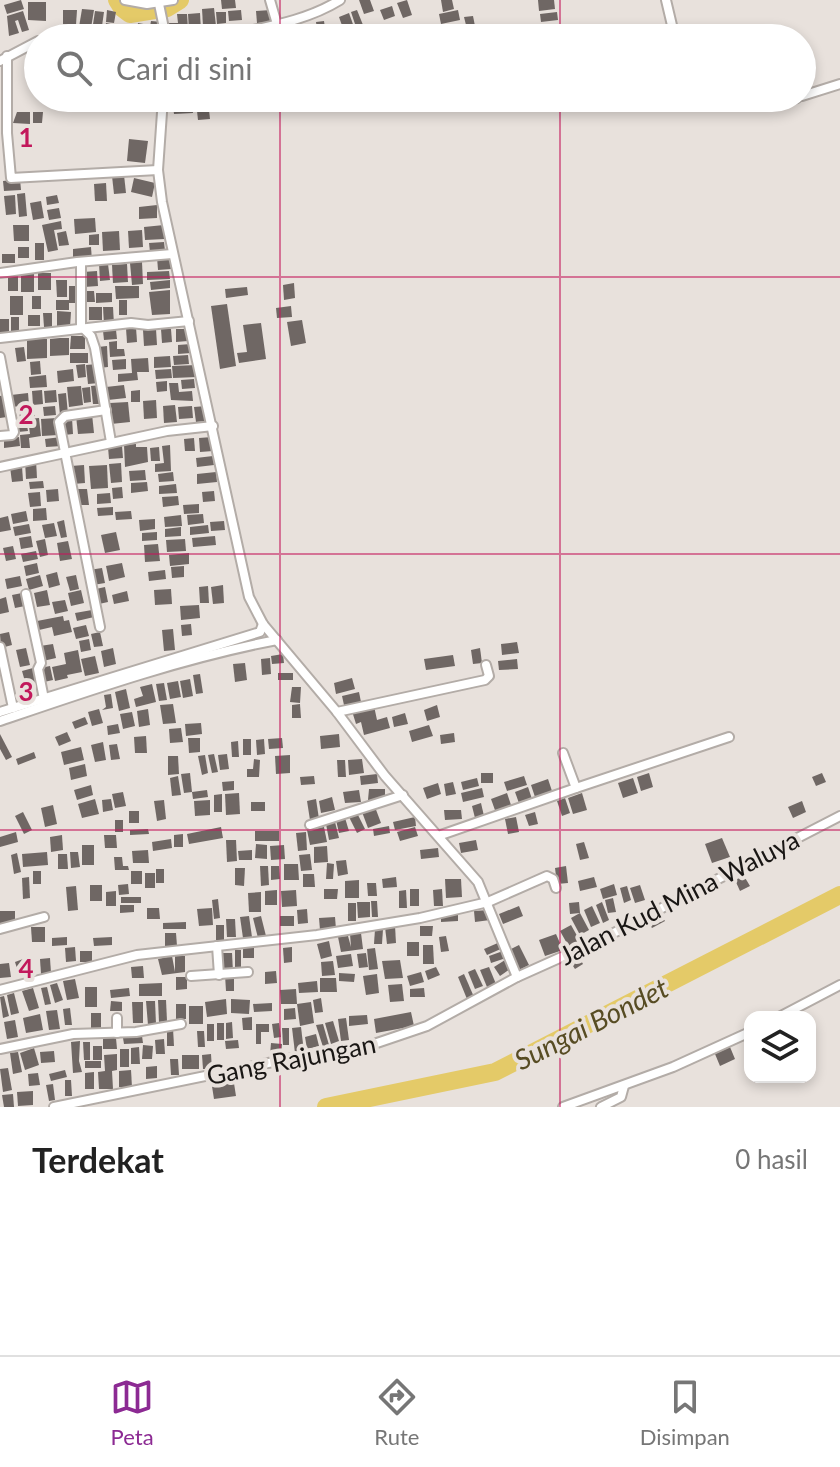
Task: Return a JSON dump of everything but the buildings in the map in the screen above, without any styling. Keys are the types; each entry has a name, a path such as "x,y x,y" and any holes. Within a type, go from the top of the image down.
{"street":[{"path":"125,0 161,8 173,0"},
{"path":"270,0 276,24"},
{"path":"282,24 340,0"},
{"path":"666,0 672,24"},
{"path":"161,8 164,24"},
{"path":"11,178 4,59 24,48"},
{"path":"816,92 840,84"},
{"path":"162,112 158,170 172,254 249,597 271,633 478,882 517,977"},
{"path":"0,179 158,170"},
{"path":"0,273 172,254"},
{"path":"81,262 81,326 91,336 95,348 111,442"},
{"path":"0,338 135,323 148,325 189,321"},
{"path":"0,357 14,432 0,436"},
{"path":"100,627 59,429 60,418 106,410"},
{"path":"0,467 167,431 213,426"},
{"path":"26,594 41,663 38,669 44,699"},
{"path":"0,712 231,646 260,632 271,633"},
{"path":"0,721 271,633"},
{"path":"0,647 13,708"},
{"path":"337,712 485,680 489,676 486,665"},
{"path":"438,836 729,737"},
{"path":"563,753 576,788"},
{"path":"310,825 403,795"},
{"name":"Jalan Kud Mina Waluya","path":"517,977 604,938 840,816"},
{"path":"0,990 137,955 348,930 420,918 488,902 547,876 553,879 556,888"},
{"path":"0,929 44,917"},
{"path":"217,946 219,975"},
{"path":"191,976 248,972"},
{"name":"Gang Rajungan","path":"54,1107 293,1058 368,1046 427,1026 517,977"},
{"path":"790,1011 840,985"},
{"path":"117,1018 117,1033"},
{"path":"0,1049 73,1034 117,1033 181,1024"},
{"path":"563,1107 624,1086 744,1035"},
{"path":"601,1107 621,1097 624,1086"}],"waterway":[{"path":"117,0 130,14 167,8 180,0"},
{"name":"Sungai Bondet","path":"326,1107 495,1072 840,895"}]}
